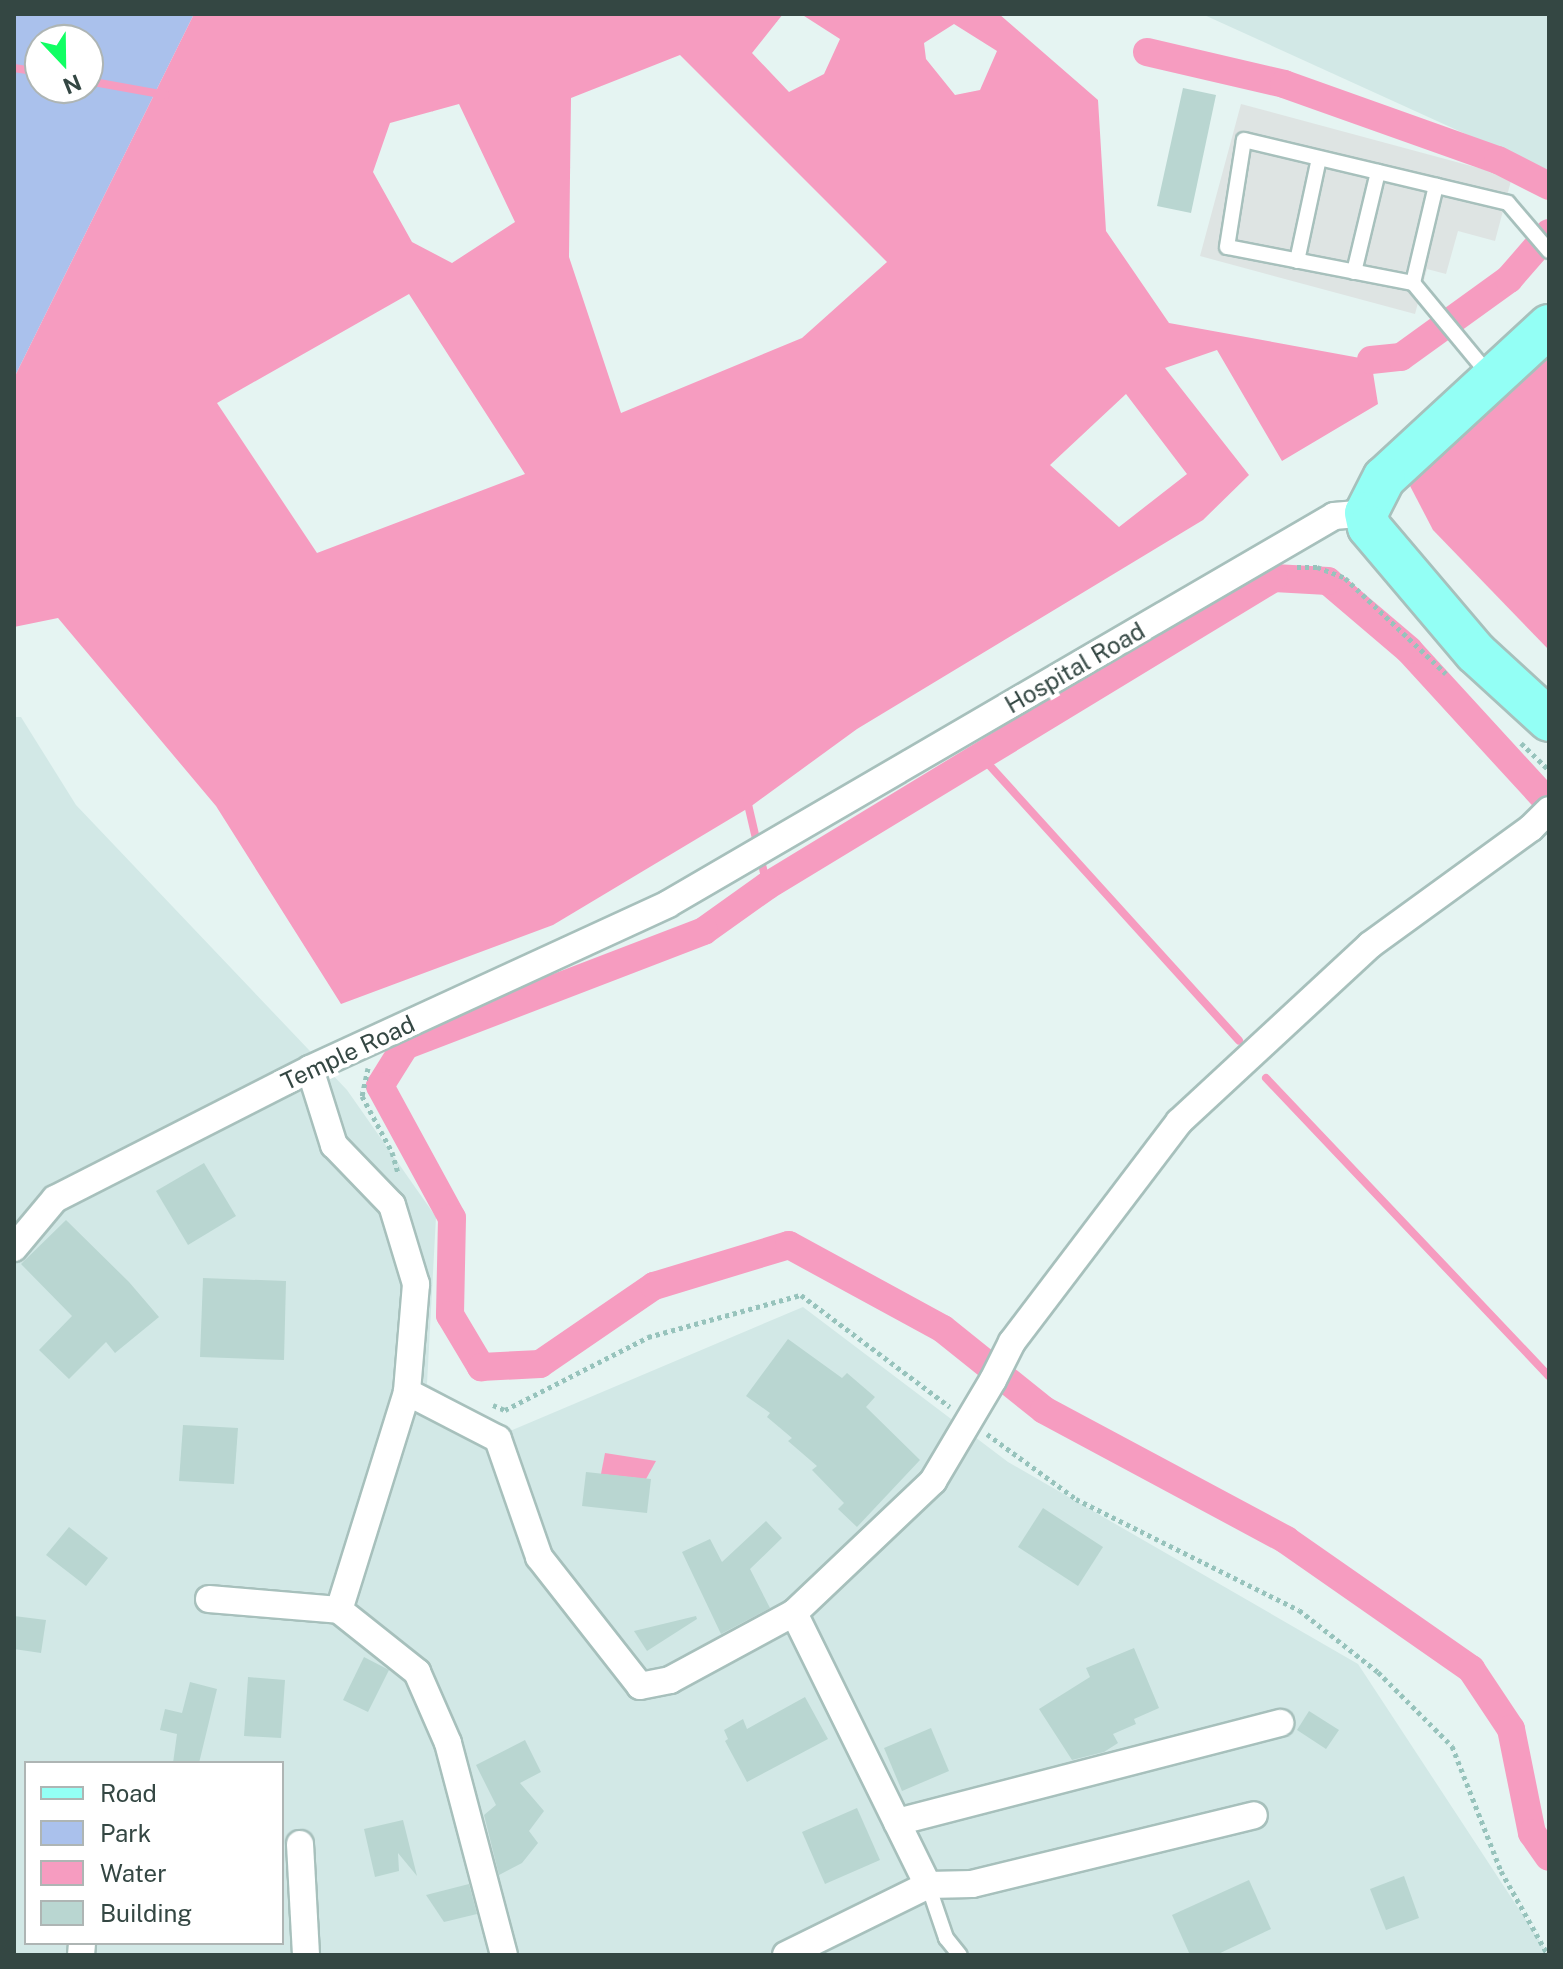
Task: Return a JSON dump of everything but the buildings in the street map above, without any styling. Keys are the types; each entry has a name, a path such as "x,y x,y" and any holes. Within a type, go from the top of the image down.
{"main road":[{"path":"1532,729 1476,653 1369,527 1366,513 1384,478 1478,362 1549,326"}],"street":[{"name":"Hospital Road","path":"702,887 1334,516 1366,513"},
{"path":"407,1392 498,1439 539,1557 640,1686 670,1680 794,1613 933,1481 1012,1342 1179,1122 1370,945 1540,819"},
{"name":"Temple Road","path":"14,1248 55,1199 310,1069 702,887"},
{"path":"310,1069 334,1145 392,1205 416,1284 407,1392 339,1610"},
{"path":"209,1599 339,1610 417,1672 448,1743 504,1955"},
{"path":"794,1613 928,1885"},
{"path":"897,1822 1280,1723"},
{"path":"786,1955 928,1885 972,1884 1254,1815"},
{"path":"300,1844 306,1955"}],"lane":[{"path":"1478,362 1413,283 1227,247 1244,140 1508,203 1549,251"},
{"path":"1297,261 1319,158"},
{"path":"1354,272 1378,172"},
{"path":"1413,283 1436,186"},
{"path":"928,1885 946,1938 960,1955"}],"path":[{"path":"1291,568 1317,567 1345,578 1458,685"},
{"path":"1532,729 1549,770"},
{"path":"370,1058 362,1096 392,1152 401,1183"},
{"path":"482,1399 505,1410 648,1337 801,1295 1076,1499 1299,1610 1378,1672 1452,1746 1501,1871 1548,1955"}],"shaded area":[{"path":"1202,14 1549,14 1549,172"},
{"path":"1241,104 1512,177 1495,241 1458,231 1446,274 1427,269 1415,314 1200,256"},
{"path":"14,717 21,717 76,805 347,1090 436,1217 427,1384 510,1431 803,1307 1008,1462 1358,1664 1549,1955 14,1955"}],"green space":[{"path":"14,14 194,14 14,378"}],"water":[{"path":"194,14 783,14 752,53 789,92 824,74 840,39 801,14 999,14 1098,100 1106,231 1169,323 1371,360 1378,404 1282,461 1217,350 1165,368 1249,475 1203,520 857,729 750,807 553,925 341,1004 216,806 58,618 14,627 14,378","holes":["954,24 997,51 980,90 955,95 926,59 924,43","680,55 887,262 802,338 621,413 569,257 571,98","459,104 515,222 452,263 412,242 373,172 390,123","409,294 525,474 317,553 217,403","1126,394 1187,474 1119,527 1050,465"]},
{"path":"1549,358 1549,650 1433,530 1409,484 1445,443"},
{"path":"605,1453 656,1461 646,1479 601,1474"}],"waterway":[{"path":"1147,52 1284,84 1498,160 1549,186"},
{"path":"14,68 24,70"},
{"path":"104,84 166,95"},
{"path":"1371,360 1401,357 1509,279 1549,233"},
{"path":"1549,803 1409,650 1328,581 1274,578 767,886 704,931 405,1046 380,1086 452,1218 450,1315 481,1367 540,1364 654,1286 789,1245 943,1329 1044,1410 1286,1540 1471,1669 1511,1729 1532,1833 1549,1857"},
{"path":"981,756 1239,1041"},
{"path":"747,800 767,886"},
{"path":"1266,1078 1549,1376"}]}
